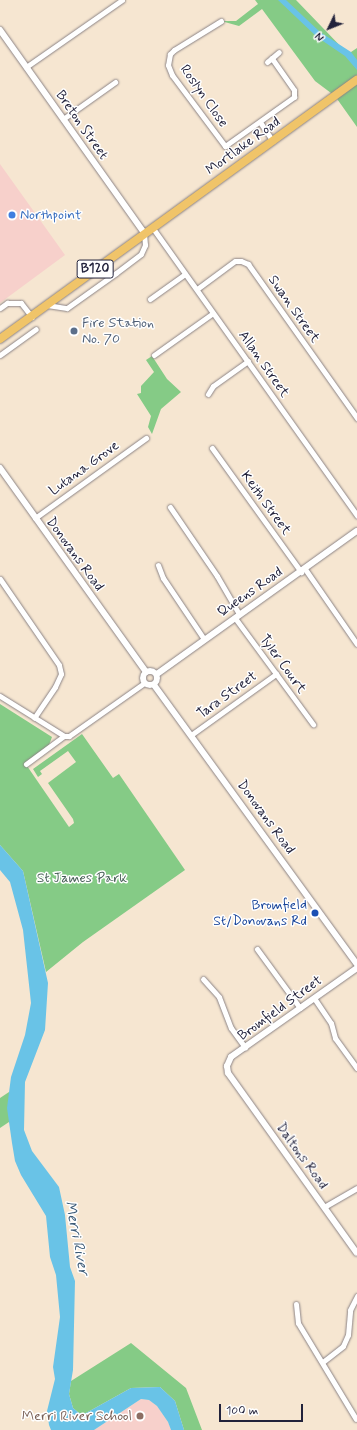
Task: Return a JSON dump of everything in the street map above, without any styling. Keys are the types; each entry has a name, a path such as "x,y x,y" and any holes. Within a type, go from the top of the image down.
{"main road":[{"name":"Mortlake Road","path":"0,339 47,306 152,227 357,80"}],"street":[{"path":"26,67 122,0"},
{"name":"Roslyn Close","path":"221,21 174,50 168,60 170,70 225,146 260,122 295,94 272,58"},
{"name":"Breton Street","path":"0,30 144,233"},
{"path":"267,62 279,52"},
{"path":"63,119 116,82"},
{"path":"260,122 273,140"},
{"name":"Allan Street","path":"152,227 357,515"},
{"path":"47,306 67,308 128,263 143,250 144,233"},
{"name":"Swan Street","path":"197,289 235,261 241,260 248,264 357,418"},
{"path":"150,299 185,274"},
{"path":"0,308 7,303 21,303 32,317"},
{"path":"150,351 155,357 214,313"},
{"path":"0,354 36,329"},
{"path":"208,394 213,386 248,361"},
{"name":"Lutana Grove","path":"35,518 146,438"},
{"name":"Keith Street","path":"212,448 357,644"},
{"name":"Donovans Road","path":"0,468 146,672"},
{"name":"Tyler Court","path":"170,507 217,576 237,616 276,674 313,724"},
{"name":"Queens Road","path":"157,674 204,638 357,531"},
{"path":"158,565 163,578 204,638"},
{"path":"0,579 59,665 61,674 56,687 34,718"},
{"path":"26,764 144,682 154,684 158,679 157,674 151,670 146,672 143,677 144,682"},
{"name":"Tara Street","path":"191,735 276,674"},
{"name":"Donovans Road","path":"154,684 357,964"},
{"path":"0,696 66,736"},
{"path":"257,949 300,1008"},
{"name":"Bromfield Street","path":"228,1073 227,1066 231,1057 357,968"},
{"path":"203,979 219,997 231,1028 245,1047"},
{"path":"314,998 331,1023 335,1038 357,1068"},
{"name":"Daltons Road","path":"228,1073 357,1253"},
{"path":"324,1207 357,1188"},
{"path":"324,1361 343,1346 348,1335 350,1310 357,1296"},
{"path":"296,1304 298,1323 324,1361 356,1419"}],"shaded area":[{"path":"0,164 65,255 0,303"},
{"name":"Merri River School","path":"141,1399 149,1400 157,1406 168,1422 171,1430 94,1430"}],"green space":[{"path":"255,0 296,0 348,54 357,48 357,127 335,96 315,81 262,9 239,26 221,21 236,21 258,4"},
{"path":"152,356 167,379 181,392 161,409 152,434 148,427 151,416 137,394 141,393 141,386 154,372 146,360"},
{"name":"St James Park","path":"0,704 52,737 49,745 25,763 69,827 74,823 73,819 48,783 76,762 68,751 40,771 42,774 38,777 33,769 82,734 113,778 119,774 185,870 83,942 46,972 23,871 0,845"},
{"path":"9,1092 9,1122 0,1128 0,1098"},
{"path":"131,1343 186,1388 202,1430 184,1430 175,1401 160,1387 131,1388 86,1413 79,1413 73,1408 69,1394 71,1381"}],"water":[{"path":"278,0 286,0 320,32 351,52 357,60 357,70 345,56 317,37"},
{"path":"0,845 23,871 48,983 45,1030 25,1082 24,1130 32,1151 59,1187 65,1215 70,1267 75,1281 73,1370 69,1394 73,1408 79,1413 86,1413 131,1388 160,1387 175,1401 184,1430 171,1430 168,1422 157,1406 149,1400 141,1399 94,1430 51,1430 49,1425 47,1411 55,1379 53,1367 60,1317 56,1275 50,1257 46,1216 21,1175 15,1161 7,1108 11,1077 25,1035 31,1003 23,930 10,882 0,870"}],"place":[{"name":"Northpoint","path":"12,215"},
{"name":"Fire Station No. 70","path":"74,331"},
{"name":"Bromfield St/Donovans Rd","path":"315,913"},
{"name":"Merri River School","path":"140,1416"}],"water label":[{"name":"Merri River","path":"76,1238"}]}
